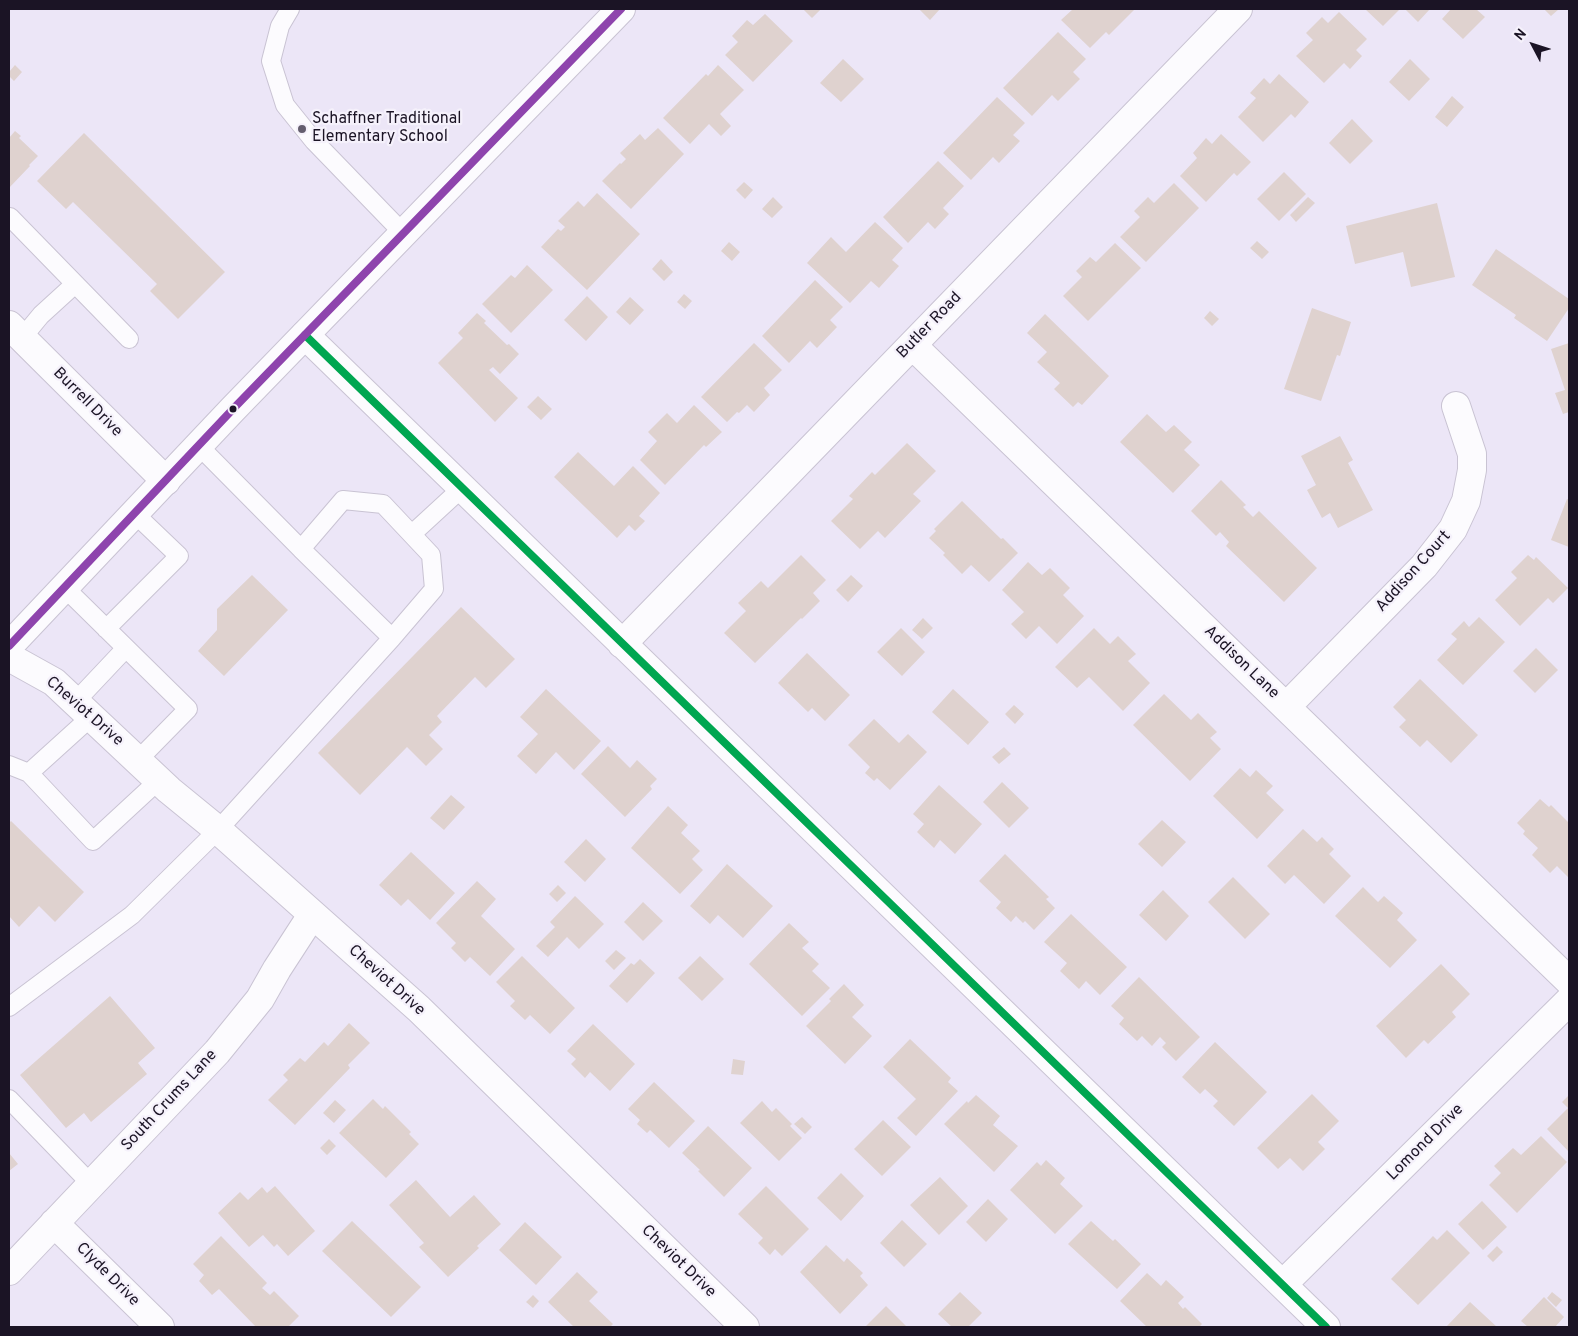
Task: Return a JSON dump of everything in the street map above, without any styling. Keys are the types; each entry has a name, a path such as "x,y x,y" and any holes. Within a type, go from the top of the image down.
{"street":[{"path":"9,646 198,445 620,9"},
{"name":"Butler Road","path":"622,644 1238,9"},
{"name":"Burrell Drive","path":"15,331 166,481"},
{"path":"305,335 1326,1327"},
{"name":"Addison Lane","path":"912,345 1569,981"},
{"name":"Addison Court","path":"1286,707 1424,566 1453,529 1466,501 1472,470 1472,454 1456,406"},
{"name":"Cheviot Drive","path":"9,658 54,682 159,780 218,830 418,1010 746,1327"},
{"name":"South Crums Lane","path":"9,1271 152,1122 223,1044 260,999 312,915"},
{"name":"Lomond Drive","path":"1283,1284 1569,1002"},
{"name":"Clyde Drive","path":"54,1223 160,1327"}],"lane":[{"path":"290,9 280,26 271,62 285,105 314,142 403,233"},
{"path":"10,217 129,339"},
{"path":"15,331 42,315 75,284"},
{"path":"198,445 392,638"},
{"path":"412,534 462,488"},
{"path":"9,1007 132,915 218,830 434,589 431,555 383,504 344,500 301,549"},
{"path":"106,629 179,556 134,513"},
{"path":"64,587 188,709 138,760"},
{"path":"30,773 84,708 126,648"},
{"path":"9,766 30,773 93,841 159,780"},
{"path":"9,1099 91,1184"}],"building":[{"path":"803,9 821,9 812,18"},
{"path":"919,9 940,9 930,20"},
{"path":"1073,9 1135,9 1109,35 1106,32 1090,48 1061,20"},
{"path":"1365,9 1400,9 1383,26"},
{"path":"1405,9 1430,9 1418,22"},
{"path":"1451,9 1476,9 1485,17 1463,39 1442,19"},
{"path":"1544,9 1559,9 1551,16"},
{"path":"1339,12 1367,39 1356,50 1362,56 1350,69 1344,63 1324,83 1296,56 1313,40 1306,33 1322,17 1328,23"},
{"path":"765,14 793,41 753,82 725,55 738,42 732,36 747,20 753,25"},
{"path":"1058,32 1086,59 1073,72 1080,79 1058,101 1052,95 1032,116 1003,88"},
{"path":"843,59 864,79 841,102 820,83"},
{"path":"1410,59 1430,79 1409,101 1389,82"},
{"path":"15,65 22,72 14,81 9,76 9,72"},
{"path":"718,65 744,90 720,114 731,126 721,136 709,124 690,144 663,118 706,74 708,76"},
{"path":"1279,74 1309,102 1295,118 1291,114 1263,142 1238,117 1256,98 1250,93 1264,78 1270,84"},
{"path":"1452,96 1464,107 1447,127 1435,117"},
{"path":"997,97 1025,123 1013,135 1020,141 999,163 993,157 971,180 943,153"},
{"path":"1352,119 1373,141 1350,164 1329,143"},
{"path":"658,128 684,154 631,209 602,181 626,159 620,153 640,134 645,140"},
{"path":"15,131 21,136 19,138 38,156 9,188 9,138"},
{"path":"84,133 225,272 178,319 150,291 157,284 73,202 66,209 37,181"},
{"path":"1221,134 1251,162 1237,176 1234,173 1206,202 1180,176 1197,158 1193,153 1206,138 1212,144"},
{"path":"938,161 964,186 943,208 949,214 935,229 928,222 908,243 883,217"},
{"path":"1284,172 1306,194 1279,221 1257,199"},
{"path":"744,182 753,190 745,199 736,190"},
{"path":"1174,183 1199,208 1146,262 1120,237 1140,217 1134,211 1148,197 1154,203"},
{"path":"597,193 640,234 587,290 541,247 558,229 561,231 565,227 558,221 578,201 584,207"},
{"path":"773,197 783,207 772,218 762,209"},
{"path":"1308,197 1315,203 1296,222 1290,215"},
{"path":"1437,203 1455,277 1411,287 1403,252 1355,264 1346,226"},
{"path":"875,222 903,248 892,260 899,266 879,288 871,281 850,303 807,263 831,237 846,252"},
{"path":"1257,241 1269,252 1262,259 1250,248"},
{"path":"729,242 740,252 732,261 721,251"},
{"path":"1115,243 1141,268 1088,321 1063,296 1082,277 1076,271 1090,257 1096,262"},
{"path":"1496,249 1569,299 1569,308 1547,341 1514,318 1516,315 1472,285"},
{"path":"661,259 673,272 664,281 652,269"},
{"path":"527,265 553,290 511,333 482,304 511,275 515,278"},
{"path":"815,280 843,307 830,320 837,327 817,348 810,341 789,363 762,336"},
{"path":"684,294 692,301 685,309 677,302"},
{"path":"587,296 608,317 586,341 564,320"},
{"path":"630,297 644,310 630,325 616,312"},
{"path":"1312,308 1351,322 1340,356 1337,355 1321,401 1284,389"},
{"path":"1210,311 1219,319 1212,326 1204,318"},
{"path":"477,313 486,321 484,323 519,354 500,374 493,367 489,370 518,398 495,422 438,363 463,338 458,333"},
{"path":"1045,314 1109,376 1082,405 1078,402 1073,407 1054,389 1060,383 1037,362 1047,352 1027,333"},
{"path":"754,343 782,370 764,388 770,395 754,412 747,405 727,422 701,397"},
{"path":"1569,343 1569,412 1563,414 1555,393 1565,390 1551,349"},
{"path":"538,396 552,409 541,420 527,407"},
{"path":"694,405 722,432 706,447 704,445 665,485 640,460 657,441 648,432 667,413 677,423"},
{"path":"1147,414 1166,432 1174,425 1192,442 1184,450 1200,465 1173,493 1120,442"},
{"path":"1340,436 1353,460 1348,463 1373,510 1338,528 1330,513 1322,518 1307,490 1316,485 1301,456"},
{"path":"907,443 936,471 913,494 921,501 885,538 878,531 860,549 831,521 853,499 849,496 872,472 875,475"},
{"path":"578,452 614,486 633,466 660,493 639,516 645,521 635,531 629,525 617,538 554,477"},
{"path":"1221,480 1246,505 1243,507 1253,517 1259,511 1317,568 1284,602 1226,546 1229,542 1220,532 1216,536 1191,511"},
{"path":"1567,499 1569,500 1569,547 1551,540"},
{"path":"962,501 1018,553 989,582 971,565 962,574 943,555 945,553 929,538 936,531 934,529"},
{"path":"801,555 826,580 813,593 820,601 755,663 724,633 746,611 738,603 761,581 768,588"},
{"path":"1528,555 1534,560 1536,557 1568,588 1553,603 1548,598 1520,626 1495,600 1517,578 1511,572"},
{"path":"1028,562 1042,575 1050,568 1070,588 1063,595 1084,616 1057,644 1039,626 1026,639 1011,624 1024,612 1002,590"},
{"path":"252,575 288,610 224,676 198,651 217,630 217,609"},
{"path":"851,575 863,586 848,602 836,590"},
{"path":"461,607 515,659 486,688 475,677 437,716 442,722 429,735 443,749 426,766 407,747 360,795 318,753"},
{"path":"1479,617 1505,642 1463,685 1437,660 1457,639 1451,634 1464,621 1469,627"},
{"path":"923,618 933,628 922,639 912,630"},
{"path":"901,628 925,652 902,676 877,652"},
{"path":"1094,628 1110,644 1118,636 1136,654 1128,661 1150,683 1123,711 1089,677 1077,688 1055,667"},
{"path":"1536,648 1558,670 1535,693 1513,671"},
{"path":"807,653 850,695 825,721 812,708 808,712 778,683"},
{"path":"1420,679 1478,735 1451,763 1427,740 1420,747 1399,727 1406,720 1393,707"},
{"path":"546,689 601,741 574,770 556,752 536,774 517,756 538,734 520,717"},
{"path":"953,689 989,722 968,745 932,712"},
{"path":"1164,694 1191,720 1198,713 1217,732 1210,738 1221,749 1190,781 1133,725"},
{"path":"1014,705 1024,714 1015,724 1005,714"},
{"path":"874,719 899,743 908,734 927,752 890,790 877,778 874,781 865,773 870,767 848,745"},
{"path":"608,746 630,768 637,760 657,779 650,786 652,789 625,817 581,774"},
{"path":"1004,747 1011,754 999,764 992,757"},
{"path":"1240,768 1250,777 1256,770 1273,786 1266,793 1284,810 1257,839 1213,796"},
{"path":"1002,782 1029,808 1009,828 983,802"},
{"path":"939,785 982,824 955,854 940,840 934,848 917,832 924,824 913,814"},
{"path":"451,795 465,807 444,830 430,818"},
{"path":"1540,799 1549,807 1551,805 1569,823 1569,878 1557,866 1550,873 1532,855 1538,848 1523,834 1525,831 1517,823"},
{"path":"668,806 688,825 681,833 700,851 692,859 703,870 680,894 631,848"},
{"path":"1162,820 1186,842 1162,867 1138,844"},
{"path":"11,821 84,892 55,922 39,906 19,927 9,916 9,823"},
{"path":"1303,829 1317,842 1322,837 1334,849 1329,854 1351,876 1324,904 1294,875 1285,884 1267,866"},
{"path":"586,839 606,859 585,882 564,862"},
{"path":"411,852 455,893 430,920 408,899 401,906 379,885"},
{"path":"1005,854 1049,897 1046,899 1055,908 1034,930 1025,921 1023,923 1016,916 1011,922 996,908 1001,902 979,881"},
{"path":"727,864 773,906 743,938 718,915 710,924 690,906"},
{"path":"1233,877 1270,914 1245,939 1208,902"},
{"path":"477,881 496,899 481,916 515,949 490,976 470,957 465,962 451,948 456,943 436,923"},
{"path":"558,885 566,893 557,902 549,894"},
{"path":"1363,887 1378,902 1384,896 1403,913 1397,920 1417,940 1390,968 1335,916"},
{"path":"1163,890 1189,916 1166,941 1139,915"},
{"path":"575,896 604,924 579,949 567,937 548,957 536,946 555,927 550,922"},
{"path":"643,902 663,921 643,941 624,922"},
{"path":"1071,914 1127,967 1100,995 1086,981 1079,989 1060,971 1067,963 1044,942"},
{"path":"789,923 809,942 802,948 819,964 812,971 830,988 802,1016 749,964"},
{"path":"616,950 626,958 614,970 605,961"},
{"path":"522,956 575,1008 550,1034 530,1015 525,1020 510,1006 515,1001 496,982"},
{"path":"700,956 724,979 702,1001 678,978"},
{"path":"640,959 655,973 627,1003 609,986 631,963 634,965"},
{"path":"1441,964 1470,994 1452,1012 1456,1017 1428,1044 1424,1040 1406,1058 1376,1026"},
{"path":"1139,977 1200,1037 1176,1061 1162,1047 1166,1043 1160,1037 1152,1046 1142,1036 1137,1041 1119,1024 1124,1018 1111,1006"},
{"path":"844,984 864,1005 852,1017 872,1036 845,1064 806,1026 831,1001 829,999"},
{"path":"110,996 155,1048 138,1063 147,1074 91,1122 84,1113 66,1128 20,1075"},
{"path":"349,1023 370,1043 348,1065 350,1068 295,1125 268,1100 288,1080 283,1075 300,1058 305,1062 324,1042 328,1046"},
{"path":"593,1024 635,1064 610,1091 590,1072 585,1078 571,1064 576,1059 567,1051"},
{"path":"910,1039 951,1078 948,1082 958,1091 916,1136 897,1118 916,1099 883,1067"},
{"path":"1215,1042 1267,1092 1234,1126 1213,1106 1218,1101 1205,1089 1200,1094 1182,1077"},
{"path":"733,1059 745,1061 743,1075 731,1074"},
{"path":"654,1082 695,1121 669,1148 650,1130 647,1133 637,1124 640,1120 628,1109"},
{"path":"1312,1094 1339,1121 1318,1142 1325,1149 1303,1171 1290,1158 1278,1169 1257,1148"},
{"path":"976,1095 1000,1116 993,1125 1018,1146 994,1172 944,1124 967,1101 968,1103"},
{"path":"1569,1095 1569,1152 1547,1129 1568,1108 1562,1102"},
{"path":"373,1099 383,1109 385,1106 411,1132 409,1134 419,1144 386,1178 339,1133"},
{"path":"335,1100 346,1110 334,1123 323,1113"},
{"path":"762,1101 772,1112 776,1108 792,1124 790,1126 802,1138 779,1161 740,1123"},
{"path":"802,1117 812,1127 805,1134 794,1124"},
{"path":"883,1120 911,1147 882,1176 854,1149"},
{"path":"708,1126 752,1168 724,1197 682,1153"},
{"path":"1541,1136 1567,1162 1517,1213 1489,1185 1501,1173 1494,1166 1513,1148 1521,1155"},
{"path":"329,1139 336,1146 327,1155 320,1148"},
{"path":"9,1153 18,1164 9,1171"},
{"path":"1046,1160 1065,1178 1060,1184 1083,1206 1055,1234 1010,1190 1037,1162 1041,1166"},
{"path":"841,1173 864,1196 841,1221 817,1198"},
{"path":"940,1177 968,1206 939,1235 910,1205"},
{"path":"416,1180 450,1217 474,1195 501,1224 448,1277 419,1247 424,1243 389,1205"},
{"path":"275,1186 315,1231 288,1256 277,1244 274,1247 263,1235 249,1247 218,1213 240,1192 248,1200 262,1187 267,1193"},
{"path":"766,1186 809,1229 782,1256 775,1249 770,1255 758,1243 763,1238 738,1214"},
{"path":"988,1199 1008,1219 986,1242 966,1222"},
{"path":"1482,1201 1507,1227 1483,1250 1458,1224"},
{"path":"902,1220 927,1244 904,1267 880,1243"},
{"path":"352,1221 421,1287 391,1317 322,1251"},
{"path":"1091,1221 1113,1241 1115,1239 1141,1264 1117,1289 1068,1244"},
{"path":"525,1222 562,1257 536,1285 499,1250"},
{"path":"1447,1230 1470,1253 1418,1305 1391,1279 1433,1236 1437,1240"},
{"path":"221,1236 267,1283 262,1288 270,1295 274,1291 299,1316 288,1327 256,1327 219,1289 212,1295 199,1281 204,1275 193,1264"},
{"path":"826,1245 844,1262 847,1258 863,1273 860,1276 868,1285 840,1314 800,1272"},
{"path":"1497,1246 1503,1252 1493,1262 1487,1256"},
{"path":"577,1272 598,1292 589,1301 613,1324 610,1327 574,1327 548,1302"},
{"path":"1147,1273 1161,1286 1166,1280 1184,1297 1178,1303 1183,1309 1185,1307 1202,1324 1199,1327 1147,1327 1120,1301"},
{"path":"960,1292 982,1313 968,1327 952,1327 938,1314"},
{"path":"1552,1292 1562,1300 1556,1307 1547,1298"},
{"path":"533,1295 539,1301 533,1308 526,1302"},
{"path":"1544,1297 1564,1317 1555,1327 1528,1327 1521,1321"},
{"path":"1470,1302 1497,1327 1446,1327"},
{"path":"886,1306 907,1327 865,1327"}],"transit line":[{"path":"9,646 233,409 621,9"},
{"path":"305,335 1326,1327"}],"place":[{"name":"Schaffner Traditional Elementary School","path":"302,129"}]}
